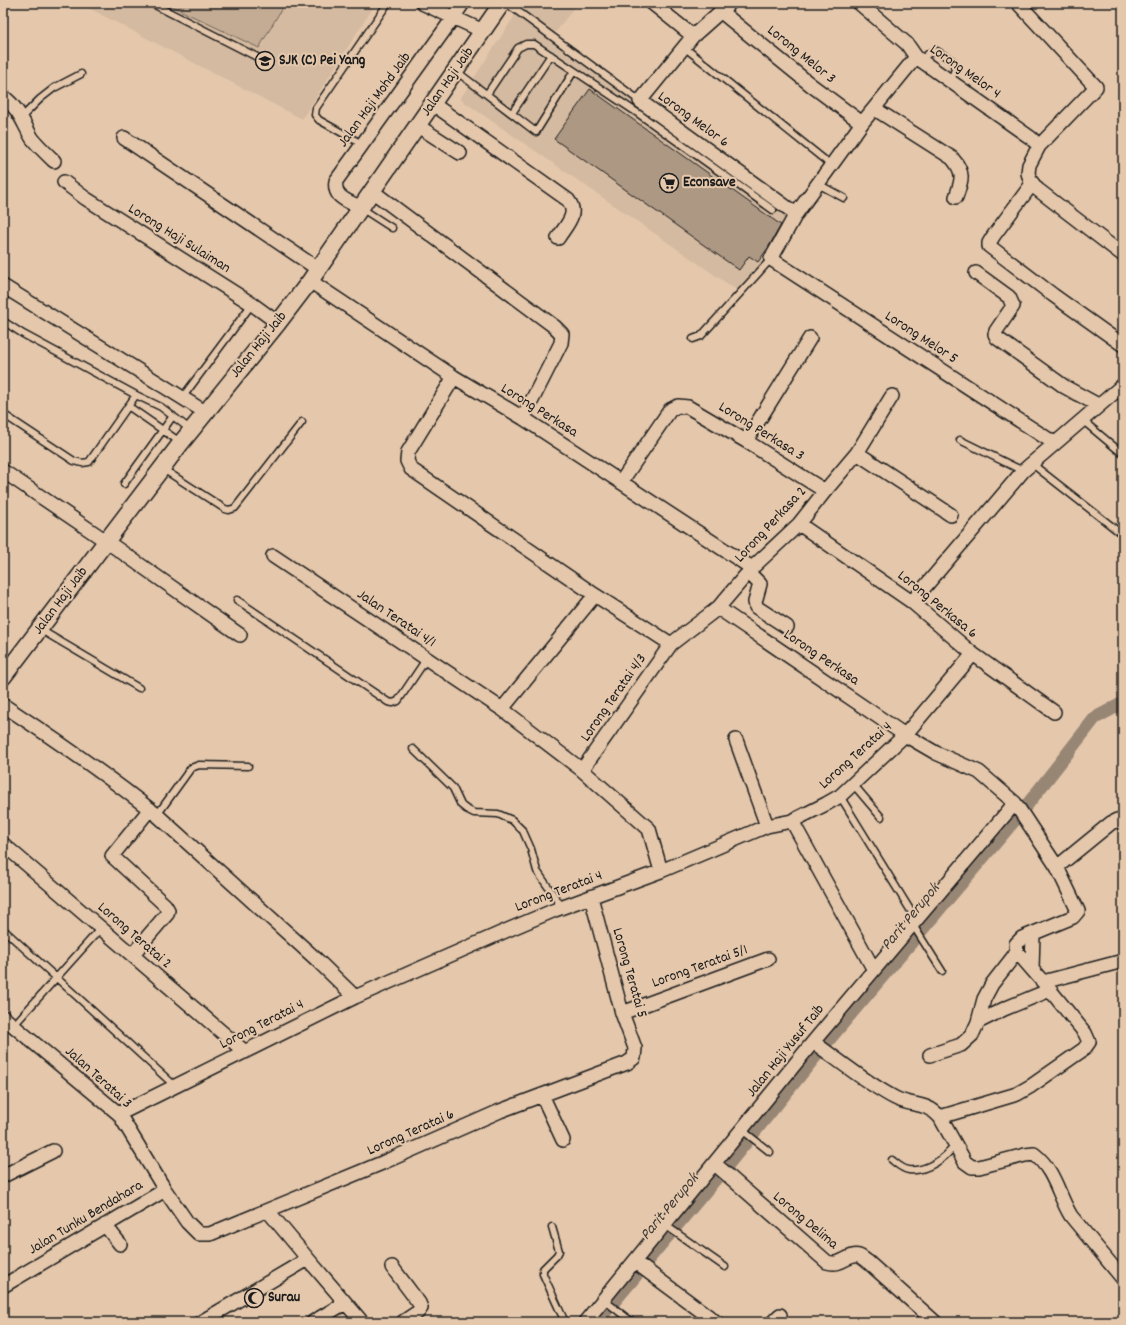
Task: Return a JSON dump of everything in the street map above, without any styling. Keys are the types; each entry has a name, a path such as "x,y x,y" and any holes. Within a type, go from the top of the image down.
{"street":[{"path":"422,3 483,31"},
{"name":"Jalan Haji Mohd Jaib","path":"361,208 337,195 335,188 336,181 463,3"},
{"name":"Jalan Haji Jaib","path":"3,677 191,430 278,323 314,275 502,3"},
{"name":"Lorong Melor 4","path":"859,3 907,44 918,59 1031,138 1039,146"},
{"path":"1018,3 1096,87 1039,146 1029,165 1028,173 1032,184 1123,255"},
{"path":"657,4 693,36 725,7"},
{"name":"Lorong Melor 3","path":"725,7 811,85 862,122"},
{"name":"Lorong Melor 6","path":"693,36 641,107 796,214"},
{"path":"771,260 796,214 862,122 918,59"},
{"path":"3,96 22,117 33,139 54,161"},
{"path":"433,104 568,200 572,205 573,215 558,238"},
{"path":"875,109 952,158 959,166 962,173 956,197"},
{"path":"418,126 460,153"},
{"name":"Lorong Perkasa","path":"124,138 454,377 523,418 622,482 750,570 760,584 755,602 756,607 787,627"},
{"name":"Lorong Haji Sulaiman","path":"64,182 85,198 252,304 278,323"},
{"path":"1032,184 994,235 989,243 989,246 1053,295 1123,345"},
{"path":"372,191 555,327 562,334 561,343 523,418"},
{"name":"Lorong Melor 5","path":"771,260 1054,443"},
{"path":"976,273 1009,297 1012,302 1013,306 996,331 995,334 998,338 1065,387 1098,405"},
{"path":"3,286 205,412"},
{"path":"746,441 810,338"},
{"path":"454,377 408,452 407,461 412,469 595,595 671,644"},
{"path":"912,602 1027,467 1123,384"},
{"name":"Lorong Perkasa 2","path":"671,644 718,608 750,570 799,524 857,453 892,396"},
{"name":"Lorong Perkasa 3","path":"622,482 670,410 678,406 688,407 746,441 825,491"},
{"path":"857,453 951,515"},
{"path":"3,471 240,634"},
{"name":"Lorong Perkasa 6","path":"799,524 912,602 973,654 1054,712"},
{"name":"Jalan Teratai 4/1","path":"273,556 502,708 582,770 649,829 661,871"},
{"path":"502,708 595,595"},
{"name":"Lorong Perkasa","path":"718,608 905,735 936,753 979,772 1015,803 1057,867 1078,910 1073,917 1033,934"},
{"name":"Lorong Teratai 4/3","path":"582,770 671,644"},
{"name":"Lorong Teratai 4","path":"119,1114 355,997 562,907 661,871 767,826 792,821 840,796 905,735 973,654"},
{"path":"3,705 63,744 132,794 316,959 355,997"},
{"path":"736,740 767,826"},
{"name":"Jalan Haji Yusuf Taib","path":"586,1322 609,1303 635,1262 670,1228 714,1164 747,1133 814,1042 874,970 916,927 1015,803"},
{"path":"132,955 167,914 168,910 165,905 112,856 153,812"},
{"path":"1057,867 1111,823 1117,820 1123,823"},
{"path":"792,821 874,970"},
{"name":"Lorong Teratai 2","path":"3,844 245,1052"},
{"name":"Lorong Teratai 5","path":"591,897 622,1013 635,1048 634,1058"},
{"path":"940,1117 1017,1094 1084,1049 1088,1042 1085,1033 1017,952 1016,944 1022,938 1033,934 1032,969"},
{"path":"930,1055 961,1045 972,1035 978,1022 984,999 992,984 1017,952"},
{"name":"Lorong Teratai 5/1","path":"622,1013 768,959"},
{"path":"978,1022 1047,986 1123,961"},
{"name":"Jalan Teratai 3","path":"3,1017 119,1114 165,1190 187,1222 200,1234"},
{"path":"814,1042 867,1081 896,1098 911,1104 925,1106 934,1112 940,1117 965,1162 972,1167 978,1168 1025,1155 1034,1154 1041,1159 1057,1185 1065,1206 1071,1216 1123,1279"},
{"name":"Lorong Teratai 6","path":"200,1234 210,1234 268,1211 382,1163 500,1110 627,1063 634,1058"},
{"path":"542,1095 563,1140"},
{"path":"3,1176 53,1152"},
{"name":"Lorong Delima","path":"714,1164 827,1262 833,1264 841,1263 849,1258 858,1256 868,1262 932,1321"},
{"name":"Jalan Tunku Bendahara","path":"3,1286 165,1190"},
{"path":"268,1211 362,1322"},
{"path":"105,1225 120,1244"},
{"path":"201,1322 308,1260"},
{"path":"635,1262 716,1322"},
{"path":"392,1267 419,1303 421,1308 418,1312 403,1322"},
{"path":"313,1322 345,1303"}],"lane":[{"path":"151,3 257,58"},
{"path":"362,144 319,120 315,115 316,108 388,3"},
{"path":"505,3 773,210"},
{"path":"516,10 522,3"},
{"path":"487,94 518,48 526,44 534,44 574,71 641,107"},
{"path":"684,47 831,165"},
{"path":"918,59 929,53 937,51 953,61 955,69 951,81"},
{"path":"512,113 551,55"},
{"path":"456,71 536,132 574,71"},
{"path":"22,117 40,99 54,88 80,74"},
{"path":"818,184 844,198"},
{"path":"361,208 392,228"},
{"path":"693,340 701,336 771,260"},
{"path":"182,398 252,304"},
{"path":"3,321 23,334 148,400 191,430"},
{"path":"3,414 74,461 82,463 89,462 136,395"},
{"path":"128,406 181,443"},
{"path":"124,484 173,416"},
{"path":"1081,419 1123,454"},
{"path":"162,468 225,509 229,510 235,508 302,422"},
{"path":"960,440 1027,467 1123,535"},
{"path":"237,600 388,702 393,703 398,701 427,658"},
{"path":"40,629 139,688"},
{"path":"412,749 453,788 461,805 466,809 474,812 498,814 512,820 523,831 531,849 537,871 562,907"},
{"path":"153,812 191,768 199,765 248,766"},
{"path":"853,784 881,817"},
{"path":"840,796 942,971"},
{"path":"14,1025 101,928"},
{"path":"3,929 175,1086"},
{"path":"747,1133 770,1152"},
{"path":"892,1160 909,1170 923,1168 941,1159 950,1152 955,1144"},
{"path":"552,1227 559,1251 543,1269 543,1274 565,1322"},
{"path":"670,1228 725,1267"},
{"path":"609,1303 632,1322"}],"shaded area":[{"name":"SJK (C) Pei Yang","path":"79,3 376,3 302,119"},
{"path":"165,3 285,3 259,48"},
{"path":"523,3 577,3 551,39 790,216 767,258 738,291 460,99"}],"building":[{"name":"Econsave","path":"590,89 781,225 758,262 749,256 739,270 554,139"}],"waterway":[{"name":"Parit Perupok","path":"1027,805 1095,718 1123,703"},
{"name":"Parit Perupok","path":"828,1041 1020,814"},
{"name":"Parit Perupok","path":"727,1166 820,1051"},
{"name":"Parit Perupok","path":"647,1261 719,1175"},
{"name":"Parit Perupok","path":"597,1322 639,1272"}],"place":[{"name":"SJK (C) Pei Yang","path":"265,61"},
{"name":"Econsave","path":"669,183"},
{"name":"Surau","path":"254,1298"}]}
